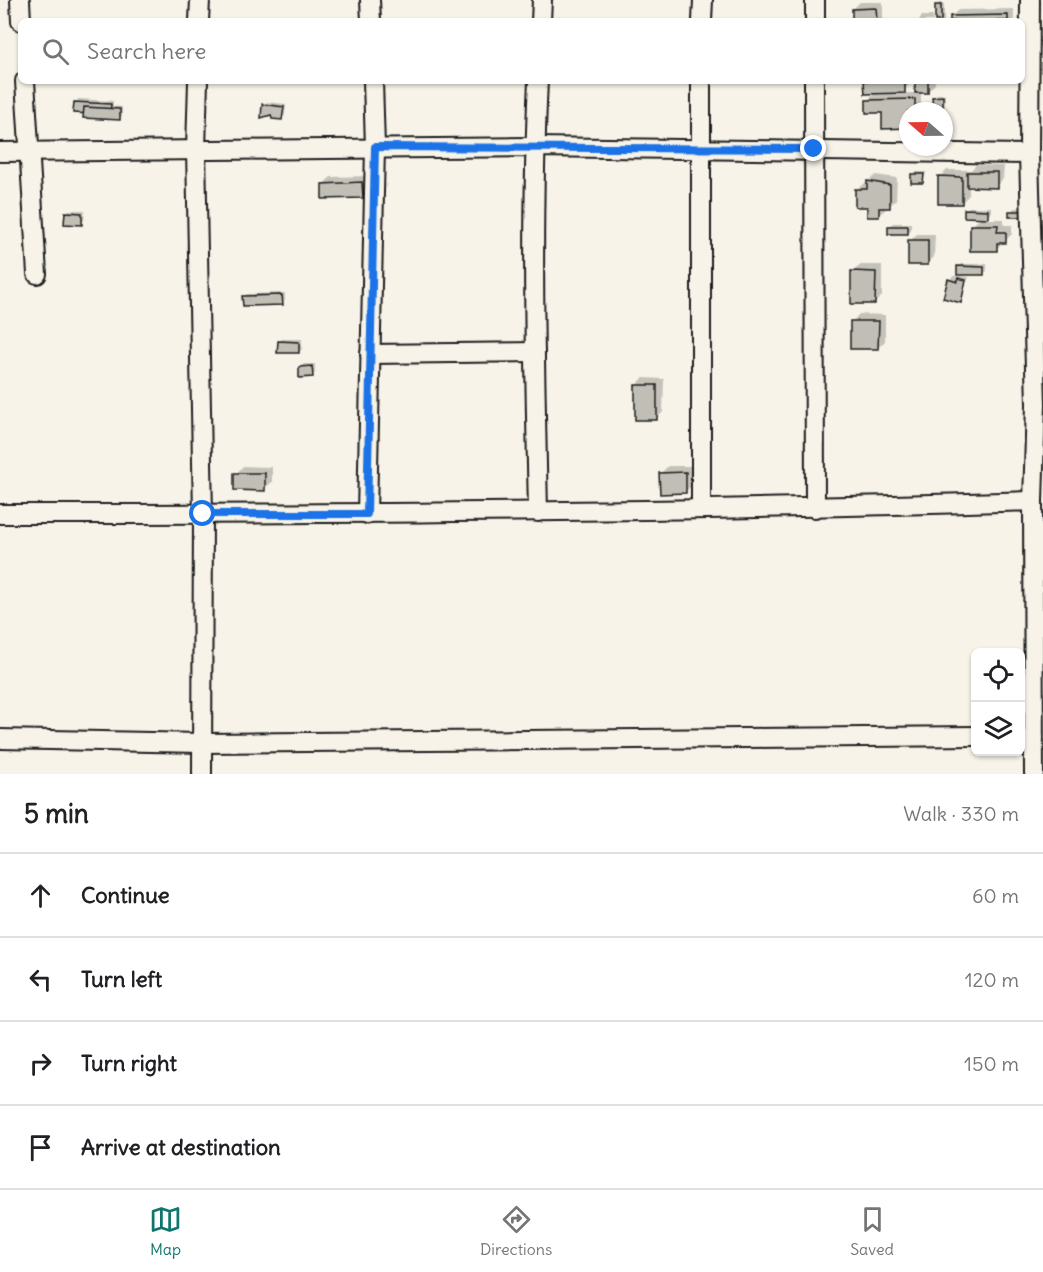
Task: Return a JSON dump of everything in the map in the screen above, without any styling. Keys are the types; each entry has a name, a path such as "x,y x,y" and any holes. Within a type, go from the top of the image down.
{"street":[{"path":"20,0 21,18"},
{"path":"199,18 200,0"},
{"path":"370,0 371,18"},
{"path":"541,18 542,0"},
{"path":"702,18 703,0"},
{"path":"815,0 815,18"},
{"path":"1030,0 1029,153 1037,201 1040,404 1033,501 1038,601 1032,736 1034,774"},
{"path":"26,84 37,274"},
{"path":"198,84 196,149 203,514 202,774"},
{"path":"367,514 375,147 373,84"},
{"path":"538,84 535,147 534,352 538,512"},
{"path":"701,84 699,148 701,508"},
{"path":"814,84 815,508"},
{"path":"0,152 535,147 1029,153"},
{"path":"370,354 534,352"},
{"path":"0,514 538,512 815,508 1033,501"},
{"path":"0,739 201,743 971,736"}],"building":[{"path":"935,5 941,5 941,18 935,18"},
{"path":"876,8 877,18 852,18 852,9"},
{"path":"1008,15 1008,18 950,18 950,16"},
{"path":"864,84 905,84 905,93 865,94"},
{"path":"915,84 928,84 928,93 915,93"},
{"path":"943,96 943,102 932,102 932,97"},
{"path":"915,99 915,102 899,102 899,128 882,129 882,113 866,113 866,100"},
{"path":"74,102 111,104 110,115 73,113"},
{"path":"262,104 284,107 282,120 272,119 271,115 261,118"},
{"path":"84,107 120,109 120,120 83,118"},
{"path":"967,172 997,172 997,188 967,187"},
{"path":"911,174 924,174 923,183 911,183"},
{"path":"938,176 962,177 962,204 938,204"},
{"path":"867,181 890,185 890,208 879,208 879,217 867,217 867,207 855,207 855,189 867,189"},
{"path":"362,182 363,198 322,199 322,184"},
{"path":"964,209 988,210 988,218 964,217"},
{"path":"1009,211 1021,211 1021,217 1009,217"},
{"path":"65,212 82,213 82,225 64,224"},
{"path":"970,225 998,225 997,232 1006,232 1006,243 997,243 997,251 970,251"},
{"path":"888,226 908,226 908,234 888,234"},
{"path":"908,240 928,240 928,265 908,265"},
{"path":"957,266 984,267 984,275 957,275"},
{"path":"851,271 876,272 875,304 851,304"},
{"path":"958,278 966,280 961,303 943,298 948,279 957,282"},
{"path":"282,295 283,305 243,306 242,296"},
{"path":"850,321 879,321 878,349 850,349"},
{"path":"278,341 299,342 299,353 277,353"},
{"path":"312,366 313,377 299,378 299,367"},
{"path":"635,385 657,385 657,420 635,420"},
{"path":"686,472 686,493 660,494 659,473"},
{"path":"234,473 265,473 265,491 234,490"}],"route":[{"path":"203,514 367,514 375,147 814,149"}]}
